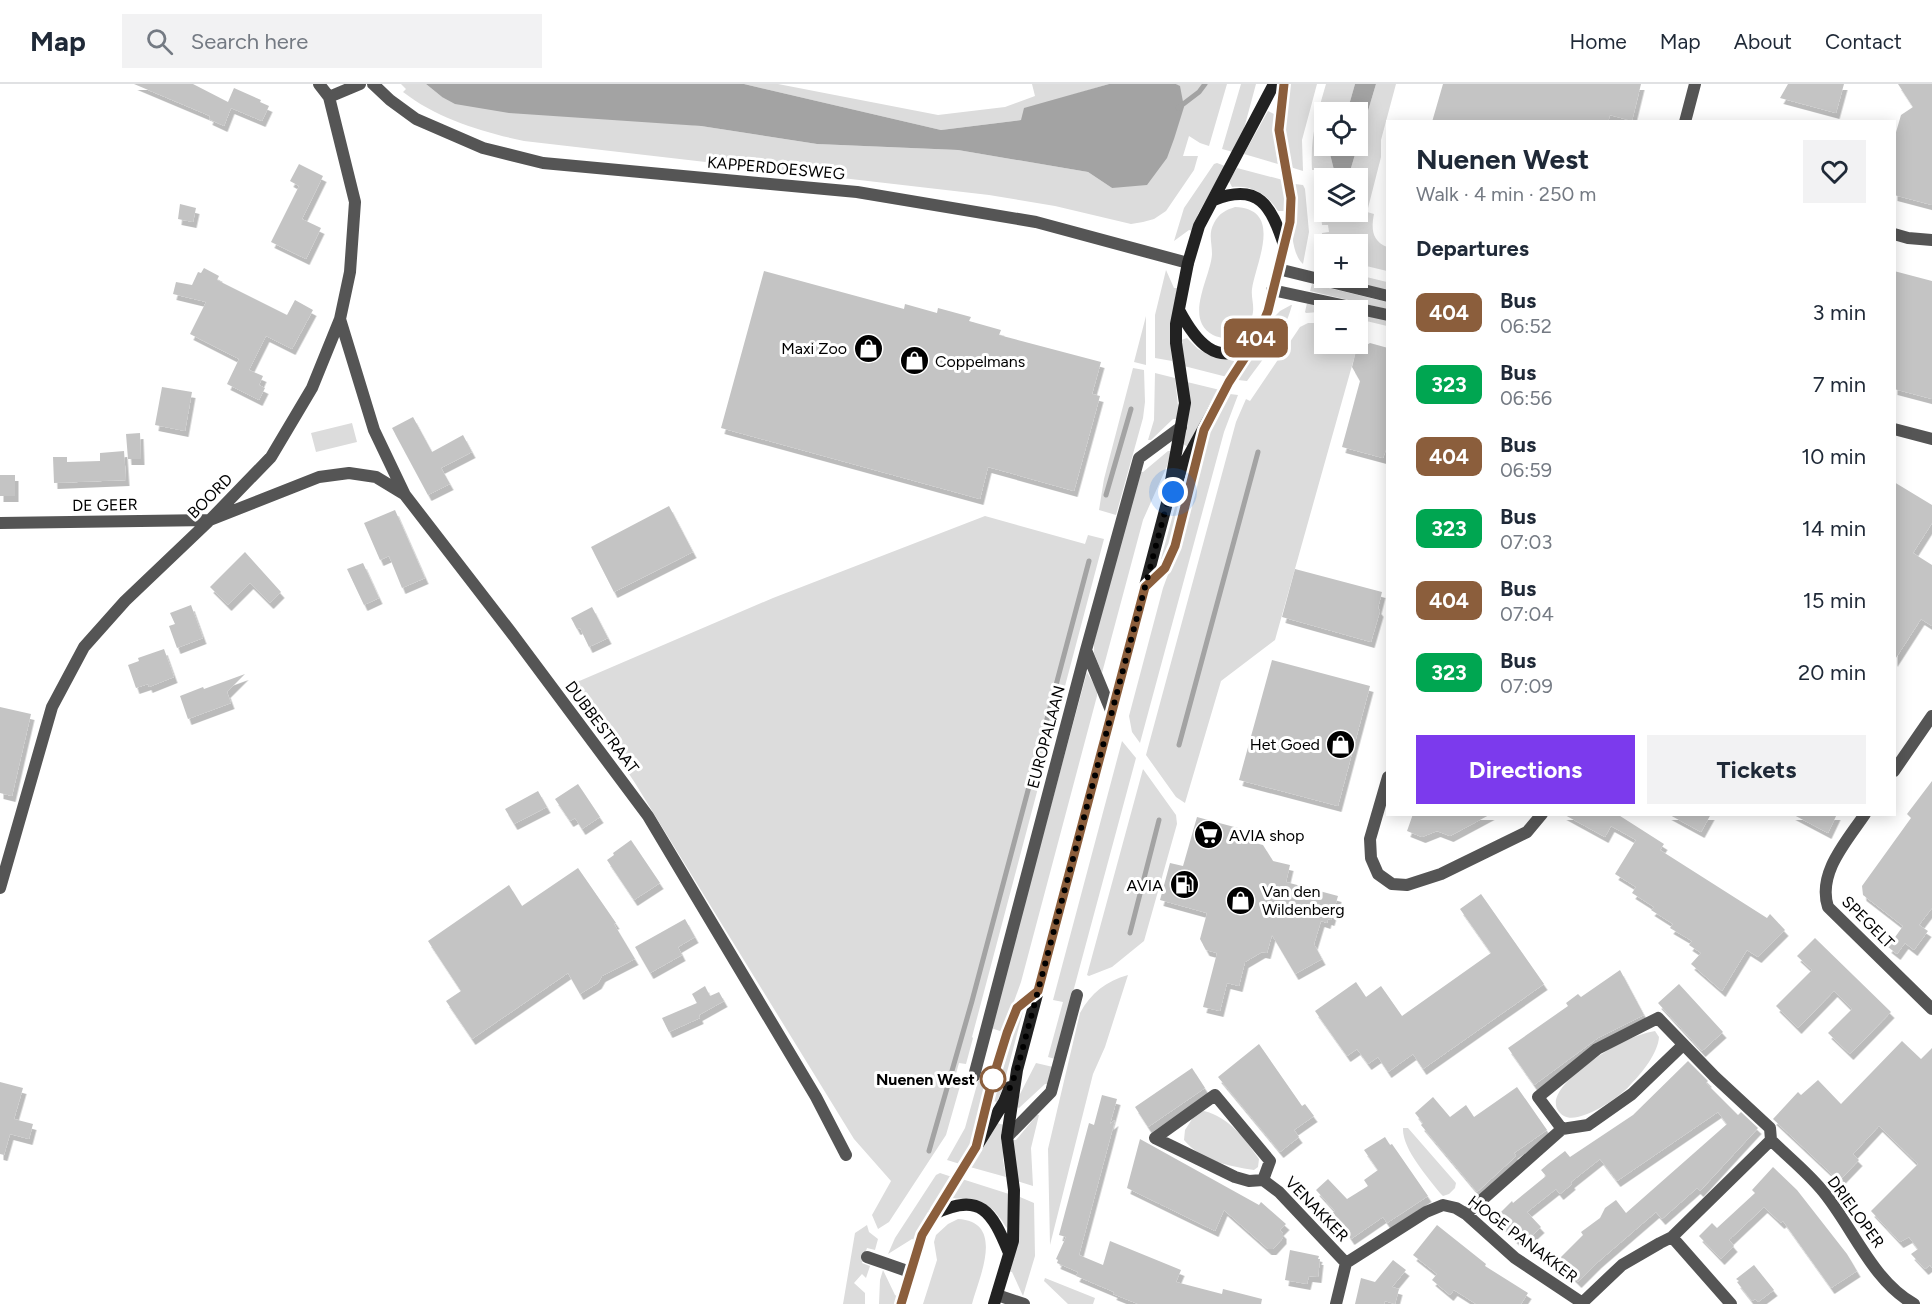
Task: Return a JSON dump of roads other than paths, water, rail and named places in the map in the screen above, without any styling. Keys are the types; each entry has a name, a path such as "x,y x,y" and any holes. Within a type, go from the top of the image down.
{"main road":[{"path":"995,1299 1013,1241 1014,1190 1007,1137 1017,1070 1167,504 1185,403 1176,343 1176,324 1188,263 1199,226 1274,84"},
{"path":"1167,504 1182,468 1229,382 1255,342 1268,311 1290,222 1291,198 1279,130 1284,84"},
{"path":"1214,200 1235,193 1257,197 1271,211 1284,247"},
{"path":"1179,310 1191,332 1210,349 1220,353 1230,353 1241,351 1255,342"},
{"path":"901,1304 922,1235 1004,1102 1017,1070"},
{"path":"934,1214 957,1204 982,1209 996,1224 1009,1253"}],"street":[{"path":"320,84 329,97 360,84"},
{"name":"KAPPERDOESWEG","path":"373,84 416,119 483,148 543,163 857,192 1036,222 1188,263"},
{"path":"1686,120 1695,84"},
{"name":"BOORD","path":"0,888 52,707 84,646 125,601 210,520 271,457 312,388 340,319 350,272 355,202 329,97"},
{"path":"1896,235 1932,240"},
{"path":"1278,269 1386,296"},
{"path":"1272,290 1386,315"},
{"name":"DUBBESTRAAT","path":"340,319 374,430 405,495 648,816 816,1097 846,1155"},
{"name":"EUROPALAAN","path":"974,1076 1139,458 1181,427"},
{"path":"1896,430 1932,439"},
{"path":"210,520 319,477 350,473 376,477 405,495"},
{"name":"DE GEER","path":"0,523 210,520"},
{"path":"1086,650 1112,713"},
{"path":"1896,768 1932,716"},
{"path":"1386,784 1370,839 1371,858 1378,874 1392,884 1407,885 1441,874 1527,832 1540,816"},
{"name":"SPEGELT","path":"1864,816 1832,865 1824,895 1828,907 1932,1009"},
{"path":"1007,1137 1051,1092 1077,995"},
{"name":"DRIELOPER","path":"1562,1129 1538,1097 1597,1049 1658,1018 1770,1128 1770,1140 1821,1189 1876,1268 1898,1295 1914,1304"},
{"path":"1466,1214 1562,1129 1588,1125 1632,1094 1683,1045"},
{"name":"VENAKKER","path":"1263,1180 1270,1161 1215,1095 1155,1138 1235,1177 1249,1181 1263,1180 1280,1192 1346,1263"},
{"path":"1731,1304 1672,1237 1770,1140"},
{"name":"HOGE PANAKKER","path":"1346,1263 1426,1212 1443,1205 1456,1208 1466,1214 1515,1258 1584,1303 1622,1264 1672,1237"},
{"path":"867,1257 910,1272"},
{"path":"1336,1304 1346,1263"},
{"path":"995,1299 1024,1304"}],"waterway":[{"path":"1178,108 1199,92 1205,84"},
{"path":"1106,495 1131,409"},
{"path":"1179,745 1258,452"},
{"path":"929,1151 972,1001 1089,561"},
{"path":"1130,933 1159,820"}],"place":[{"name":"Maxi Zoo","path":"868,348"},
{"name":"Coppelmans","path":"914,361"},
{"name":"Het Goed","path":"1341,744"},
{"name":"AVIA shop","path":"1208,835"},
{"name":"AVIA","path":"1184,885"},
{"name":"Van den Wildenberg","path":"1241,900"},
{"name":"Nuenen West","path":"993,1079"}]}
